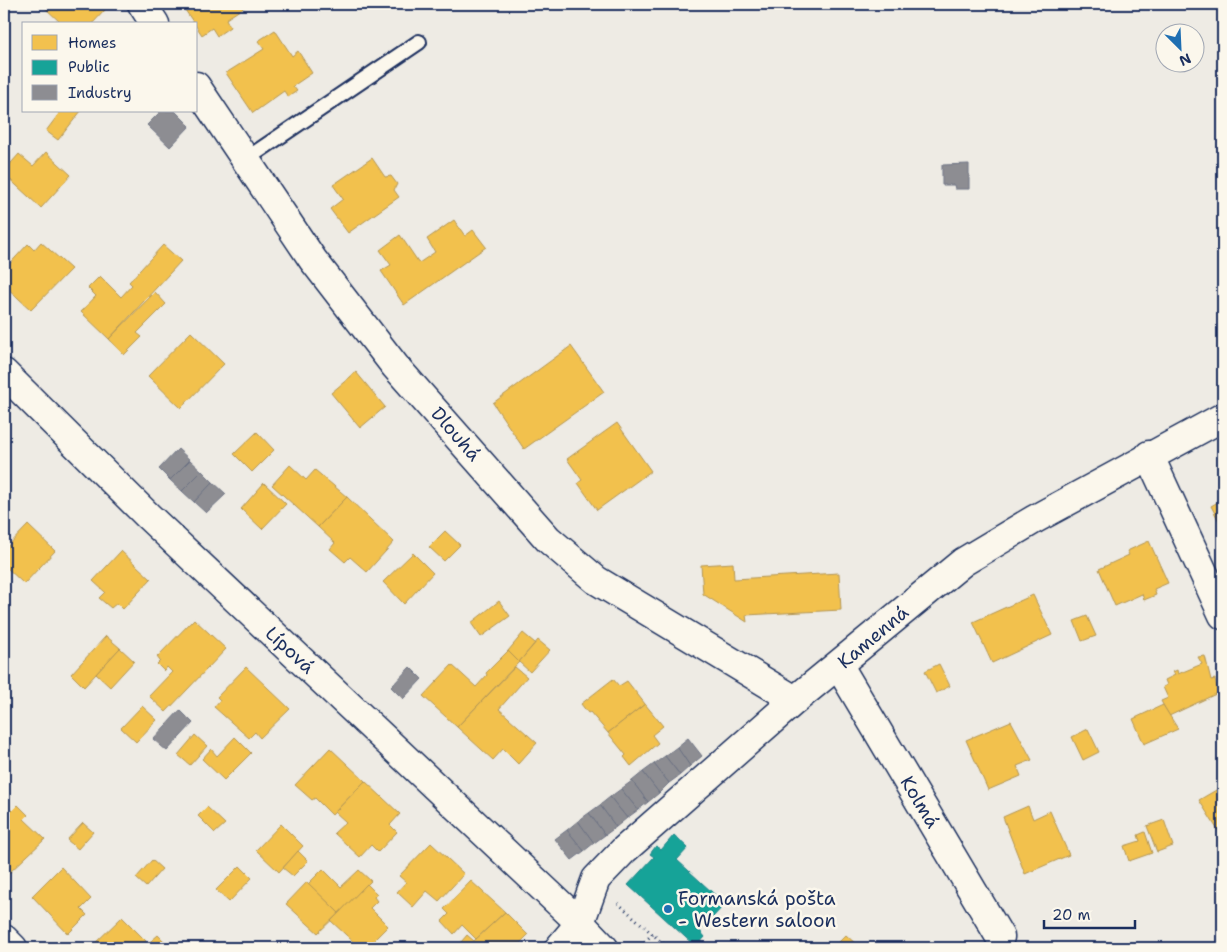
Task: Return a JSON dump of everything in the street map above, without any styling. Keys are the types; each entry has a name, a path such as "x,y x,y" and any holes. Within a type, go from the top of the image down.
{"street":[{"path":"142,4 154,22"},
{"name":"Dlouhá","path":"198,89 313,260 396,366 548,539 596,580 795,700"},
{"name":"Lípová","path":"4,373 148,516 584,912 604,948"},
{"name":"Kamenná","path":"584,912 596,879 624,850 795,700 839,666 963,562 1150,455 1223,417"},
{"path":"1150,455 1223,615"},
{"name":"Kolmá","path":"839,666 1000,938"},
{"path":"559,948 584,912"},
{"path":"4,939 13,948"}],"lane":[{"path":"245,160 420,42"}],"path":[{"path":"584,912 612,898 635,916 668,948"},
{"path":"637,948 653,934"}],"building: Homes":[{"path":"46,4 98,4 105,10 94,22 60,22 43,6"},
{"path":"181,4 244,4 246,6 226,19 230,27 217,36 212,28 202,35 198,29 198,22 193,22"},
{"path":"275,30 292,56 298,51 312,73 293,86 297,91 288,97 284,91 253,113 226,73 264,49 258,41"},
{"path":"60,112 80,112 58,140 46,131"},
{"path":"46,152 71,175 41,208 4,174 4,171 19,154 33,166"},
{"path":"372,158 385,177 391,176 397,184 394,190 399,197 348,233 330,209 343,199 333,185"},
{"path":"454,220 465,236 473,230 486,247 404,305 381,271 391,265 380,250 400,235 419,263 435,252 427,239"},
{"path":"41,242 71,269 31,310 4,285 4,270 28,244 34,250"},
{"path":"163,245 181,261 109,339 81,312 96,296 88,288 100,276 121,297 132,285 129,282"},
{"path":"155,292 166,304 137,333 142,337 124,355 109,339"},
{"path":"191,332 224,364 181,408 148,376"},
{"path":"571,346 604,392 524,449 493,403"},
{"path":"356,372 385,407 360,428 331,393"},
{"path":"617,423 651,471 597,510 578,483 582,480 567,459"},
{"path":"257,432 274,450 252,472 234,454"},
{"path":"290,465 306,480 315,470 347,497 318,527 272,485"},
{"path":"264,483 286,504 262,529 241,509"},
{"path":"347,497 394,542 367,572 350,557 345,562 330,549 335,543 318,527"},
{"path":"1223,499 1223,529 1211,506"},
{"path":"28,525 55,551 24,584 4,565 4,550"},
{"path":"445,531 460,545 444,561 429,547"},
{"path":"1149,541 1168,583 1154,589 1156,595 1144,600 1142,594 1115,606 1099,569 1129,555 1127,551"},
{"path":"121,551 151,579 123,609 117,603 111,608 99,598 105,592 93,581"},
{"path":"413,553 433,573 404,604 383,582"},
{"path":"733,563 734,579 839,573 841,610 746,615 747,622 703,594 701,565"},
{"path":"1033,595 1052,635 992,663 973,622"},
{"path":"499,601 510,616 481,637 471,623"},
{"path":"1087,616 1096,636 1082,641 1074,621"},
{"path":"194,619 226,649 166,712 149,696 172,672 167,667 164,671 157,664 160,661 157,657"},
{"path":"523,633 535,643 519,662 508,651"},
{"path":"106,636 120,648 84,687 71,674"},
{"path":"538,640 550,650 530,672 519,662"},
{"path":"120,648 134,661 110,687 96,674"},
{"path":"508,651 519,662 457,727 423,696 452,665 476,687 487,675 486,673"},
{"path":"1205,656 1211,680 1215,679 1218,693 1169,716 1161,701 1168,698 1163,687 1167,685 1165,680 1175,675 1173,672 1177,670 1178,674 1202,664 1198,657"},
{"path":"939,664 950,686 936,693 925,671"},
{"path":"246,667 290,709 260,738 255,732 249,738 214,707 220,700 217,697"},
{"path":"515,667 527,677 499,709 537,743 518,764 503,749 493,760 457,727"},
{"path":"613,679 619,686 627,681 645,704 608,733 581,704"},
{"path":"645,704 663,726 652,735 658,743 631,766 624,757 626,755 608,733"},
{"path":"1163,705 1178,729 1144,744 1133,719"},
{"path":"142,706 157,720 136,742 121,728"},
{"path":"1011,721 1032,760 1017,766 1021,776 988,790 966,740"},
{"path":"1088,729 1099,752 1083,760 1072,737"},
{"path":"195,735 207,746 190,765 178,755"},
{"path":"235,737 251,753 224,780 202,759 211,749 217,756"},
{"path":"330,748 365,781 332,815 315,798 312,800 295,785"},
{"path":"365,781 400,814 390,825 397,832 378,852 371,845 360,857 334,833 346,822 335,812"},
{"path":"1223,786 1223,830 1219,832 1199,800"},
{"path":"4,803 12,811 18,805 28,815 24,819 45,839 9,873 4,868"},
{"path":"1028,806 1033,819 1050,811 1069,855 1025,874 1003,817"},
{"path":"207,807 225,824 215,833 198,816"},
{"path":"1164,820 1173,846 1157,852 1147,826"},
{"path":"83,823 93,832 78,849 67,840"},
{"path":"281,824 303,846 279,872 256,850"},
{"path":"1145,832 1152,853 1129,861 1124,846 1140,841 1138,835"},
{"path":"431,843 464,874 439,901 427,891 413,907 397,892 406,882 399,876"},
{"path":"298,851 308,861 293,876 283,868"},
{"path":"152,860 162,869 146,887 136,878"},
{"path":"240,866 252,878 229,902 216,890"},
{"path":"61,867 91,899 81,909 87,915 68,934 32,896"},
{"path":"323,869 341,887 359,870 371,881 339,913 308,884"},
{"path":"471,881 505,912 476,939 462,925 454,934 442,921 449,914 444,909"},
{"path":"307,882 339,913 318,933 286,904"},
{"path":"367,884 377,894 374,897 377,901 370,908 388,926 366,948 360,948 331,921"},
{"path":"505,912 528,935 515,948 467,948 461,942 467,935 474,941"},
{"path":"122,917 146,941 139,948 90,948"},
{"path":"158,935 169,948 143,948"},
{"path":"846,935 857,945 853,948 833,948"}],"building: Public":[{"path":"674,835 688,848 677,860 725,904 700,931 705,937 696,947 628,885 654,857 650,854 656,846 661,850"}],"building: Industry":[{"path":"160,112 176,112 190,126 170,147 147,125"},
{"path":"969,164 969,189 955,189 954,185 942,185 942,165"},
{"path":"178,449 190,460 170,480 159,469"},
{"path":"190,460 202,471 182,491 170,480"},
{"path":"202,471 213,482 194,502 182,491"},
{"path":"213,482 226,494 206,513 194,502"},
{"path":"410,667 422,679 403,699 391,687"},
{"path":"180,710 193,723 167,751 153,739"},
{"path":"688,738 702,756 690,766 677,747"},
{"path":"677,747 690,766 680,775 665,756"},
{"path":"665,756 680,775 669,783 654,764"},
{"path":"654,764 669,783 659,793 643,772"},
{"path":"643,772 659,793 648,802 632,781"},
{"path":"632,781 648,802 638,810 621,789"},
{"path":"621,789 638,810 627,818 610,797"},
{"path":"610,797 627,818 616,827 600,805"},
{"path":"600,805 616,827 605,835 589,813"},
{"path":"589,813 605,835 594,843 578,821"},
{"path":"578,821 594,843 584,851 567,830"},
{"path":"567,830 584,851 572,860 555,839"}],"place":[{"name":"Formanská pošta - Western saloon","path":"668,909"}]}
